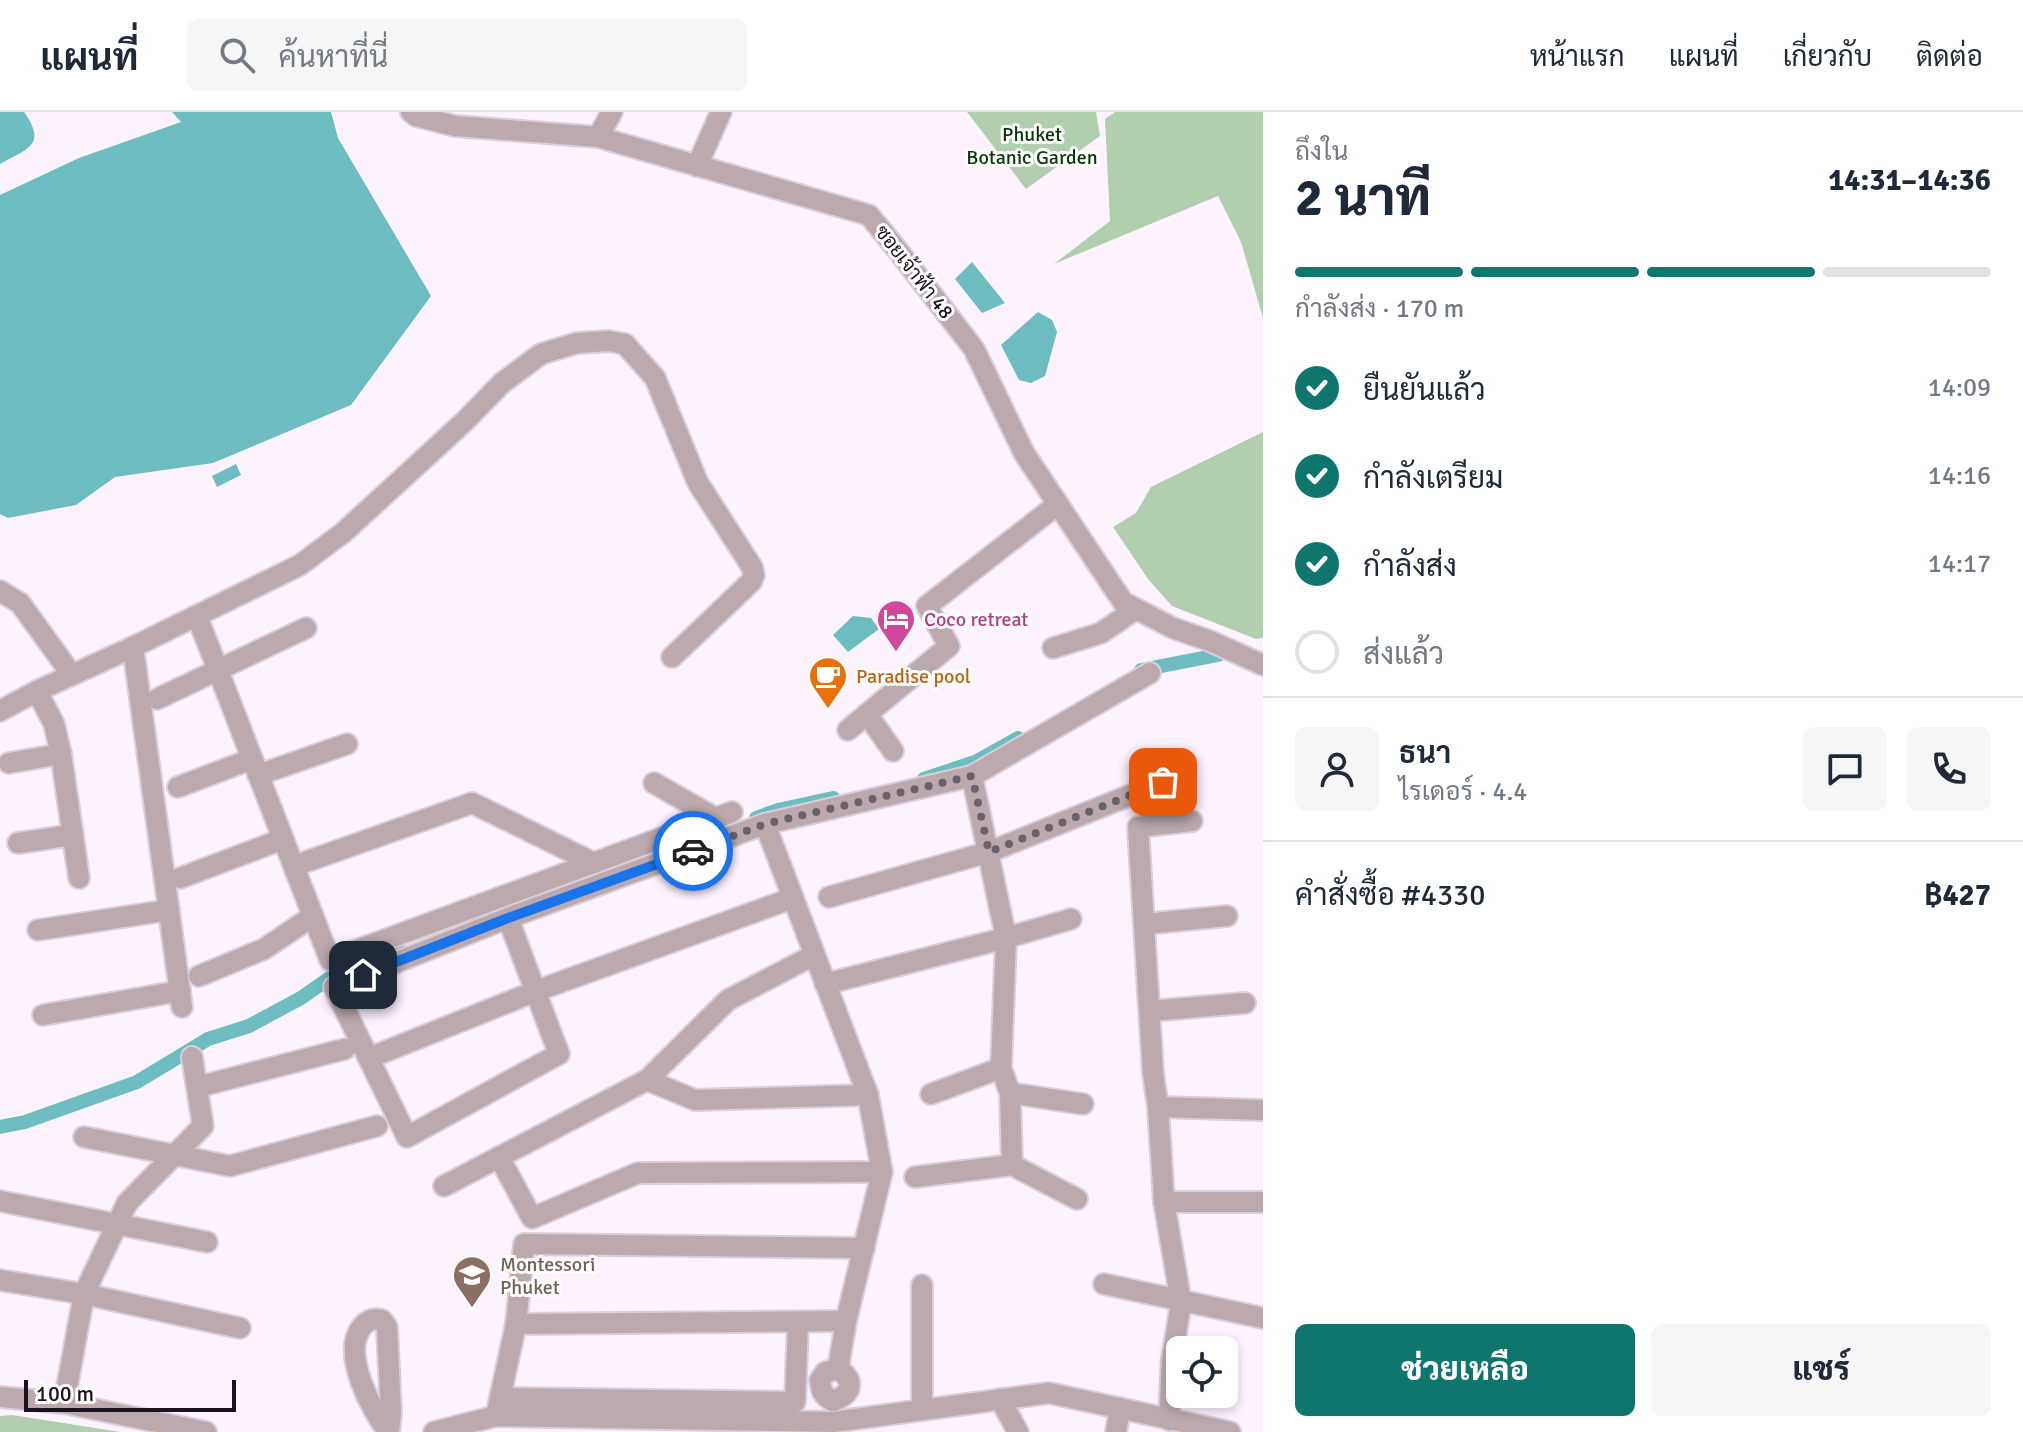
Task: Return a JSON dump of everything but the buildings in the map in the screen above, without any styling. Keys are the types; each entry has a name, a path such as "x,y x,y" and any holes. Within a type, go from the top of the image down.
{"street":[{"name":"ซอยเจ้าฟ้า 48","path":"411,112 455,126 598,137 869,215 974,349 1024,453 1123,602 1173,628 1263,665"},
{"path":"598,137 612,112"},
{"path":"697,166 721,112"},
{"path":"0,711 300,565 344,532 502,383 541,354 577,343 609,341 625,344 655,378 698,483 752,567 754,575 751,582 672,657"},
{"path":"848,730 949,646 927,606 1058,504"},
{"path":"0,591 20,603 72,675"},
{"path":"1053,648 1101,633 1136,609"},
{"path":"197,616 330,960 723,815 654,783"},
{"path":"157,699 306,628"},
{"path":"43,1015 181,999 133,647"},
{"path":"508,918 559,1054 407,1137 334,987 508,918 765,824 972,776 1150,673"},
{"path":"37,691 54,724 61,754 79,878"},
{"path":"867,714 893,751"},
{"path":"178,787 347,744"},
{"path":"9,763 61,754"},
{"path":"972,776 1006,938 1001,1068 1010,1093 1012,1165"},
{"path":"829,897 989,852 1163,782"},
{"path":"294,866 472,803 594,863"},
{"path":"1169,1420 1172,1360 1181,1302 1164,1202 1138,827 1192,821"},
{"path":"765,824 868,1095 882,1172 846,1321 838,1369 826,1372 820,1380 821,1391 833,1401 833,1422"},
{"path":"18,843 73,835"},
{"path":"180,878 283,839"},
{"path":"369,1058 536,991 793,898"},
{"path":"38,930 169,910"},
{"path":"199,976 264,949 313,916"},
{"path":"1144,924 1227,916"},
{"path":"825,984 1071,919"},
{"path":"444,1186 647,1080 728,1000 814,955"},
{"path":"1150,1011 1245,1003"},
{"path":"197,1087 345,1049"},
{"path":"64,1403 84,1294 127,1203 203,1126 192,1057"},
{"path":"931,1094 1001,1068"},
{"path":"647,1080 695,1100 868,1095"},
{"path":"1010,1093 1083,1104"},
{"path":"1158,1107 1263,1110"},
{"path":"84,1137 230,1166 377,1126"},
{"path":"499,1157 532,1218 638,1173 882,1172"},
{"path":"915,1177 1012,1165 1077,1199"},
{"path":"0,1201 207,1242"},
{"path":"1164,1202 1263,1202"},
{"path":"498,1407 516,1324 524,1244 864,1248"},
{"path":"0,1280 84,1294 240,1328"},
{"path":"1104,1284 1263,1318"},
{"path":"922,1285 922,1410"},
{"path":"376,1318 387,1327 389,1432 379,1421 367,1398 356,1363 356,1337 368,1321 376,1318"},
{"path":"516,1324 846,1321"},
{"path":"434,1432 498,1407 795,1402 798,1322"},
{"path":"498,1407 833,1422 1049,1393 1230,1432"},
{"path":"0,1397 64,1403 206,1432"},
{"path":"1000,1399 1018,1432"},
{"path":"1116,1432 1120,1408"}],"green space":[{"name":"Phuket Botanic Garden","path":"967,112 1096,112 1100,136 1026,189"},
{"path":"1115,112 1263,112 1263,318 1241,242 1218,196 1054,264 1110,221 1105,119"},
{"path":"1263,432 1263,638 1256,639 1172,606 1148,579 1113,527 1136,513 1151,487"},
{"path":"12,1415 121,1432 0,1432 0,1416"}],"water":[{"path":"0,112 24,112 31,123 34,139 26,149 0,164"},
{"path":"172,112 331,112 338,138 431,296 351,405 213,463 115,477 76,505 8,518 0,514 0,195 79,158 181,122"},
{"path":"972,262 1005,303 982,313 955,279"},
{"path":"1038,312 1052,320 1057,332 1045,376 1031,383 1019,380 1001,345"},
{"path":"236,464 241,475 217,487 212,476"},
{"path":"853,616 871,618 879,629 848,652 833,635"}],"waterway":[{"path":"1141,670 1218,655"},
{"path":"924,779 975,762 1018,738"},
{"path":"756,818 833,798"},
{"path":"0,1127 25,1122 137,1082 208,1039 249,1026 301,998 334,975 400,951"}],"way so far":[{"path":"693,851 765,824 972,776 989,852 1163,782"}],"place":[{"name":"Coco retreat","path":"896,653"},
{"name":"Paradise pool","path":"828,710"},
{"name":"Montessori Phuket","path":"472,1309"}],"route":[{"path":"363,975 693,851"}]}
